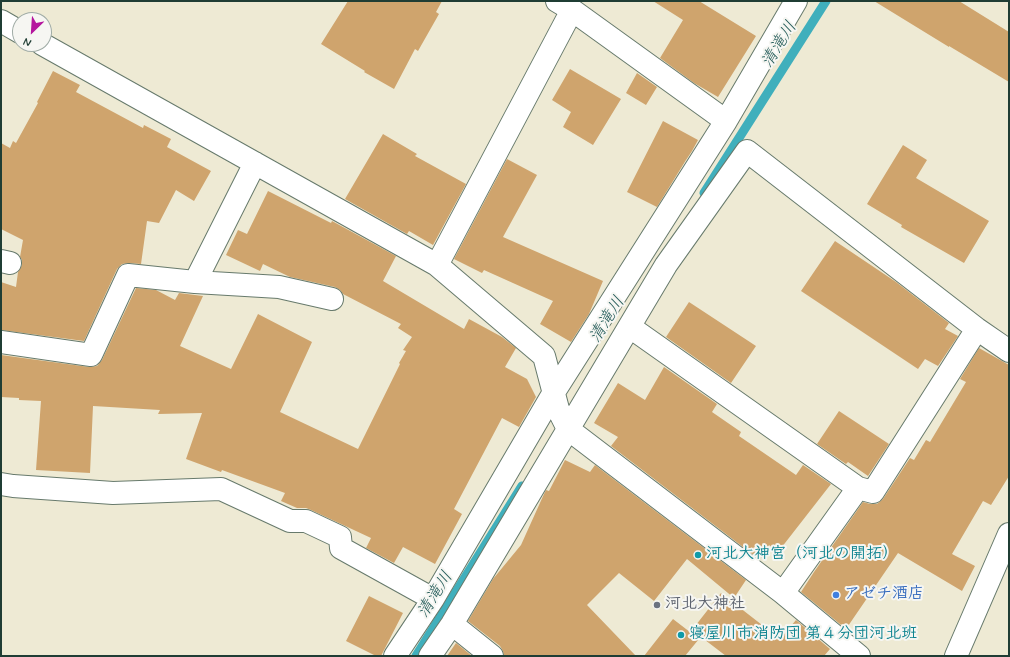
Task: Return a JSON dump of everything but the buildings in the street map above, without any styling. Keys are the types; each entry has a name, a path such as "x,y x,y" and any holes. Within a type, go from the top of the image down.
{"street":[{"path":"395,656 433,599 554,392 726,121 796,1"},
{"path":"436,265 565,6 726,121"},
{"path":"1,21 12,27"},
{"path":"52,50 436,265 544,356 558,409 568,429 783,593 859,656"},
{"path":"430,656 452,624 666,265 747,151 977,329 1009,351"},
{"path":"195,282 255,163"},
{"path":"1,342 91,355 128,275 195,282 279,287 332,299"},
{"path":"630,327 858,488 873,492 977,329"},
{"path":"1,484 113,493 221,489 290,521 306,521 340,538 341,548 433,599"},
{"path":"783,593 858,488"},
{"path":"956,656 1009,534"},
{"path":"452,624 492,656"}],"waterway":[{"name":"清滝川","path":"704,193 826,1"},
{"name":"清滝川","path":"416,656 522,486"}],"place":[{"name":"河北大神宮（河北の開拓）","path":"698,555"},
{"name":"アゼチ酒店","path":"836,595"},
{"name":"河北大神社","path":"657,605"},
{"name":"寝屋川市消防団 第４分団河北班","path":"681,635"}]}
